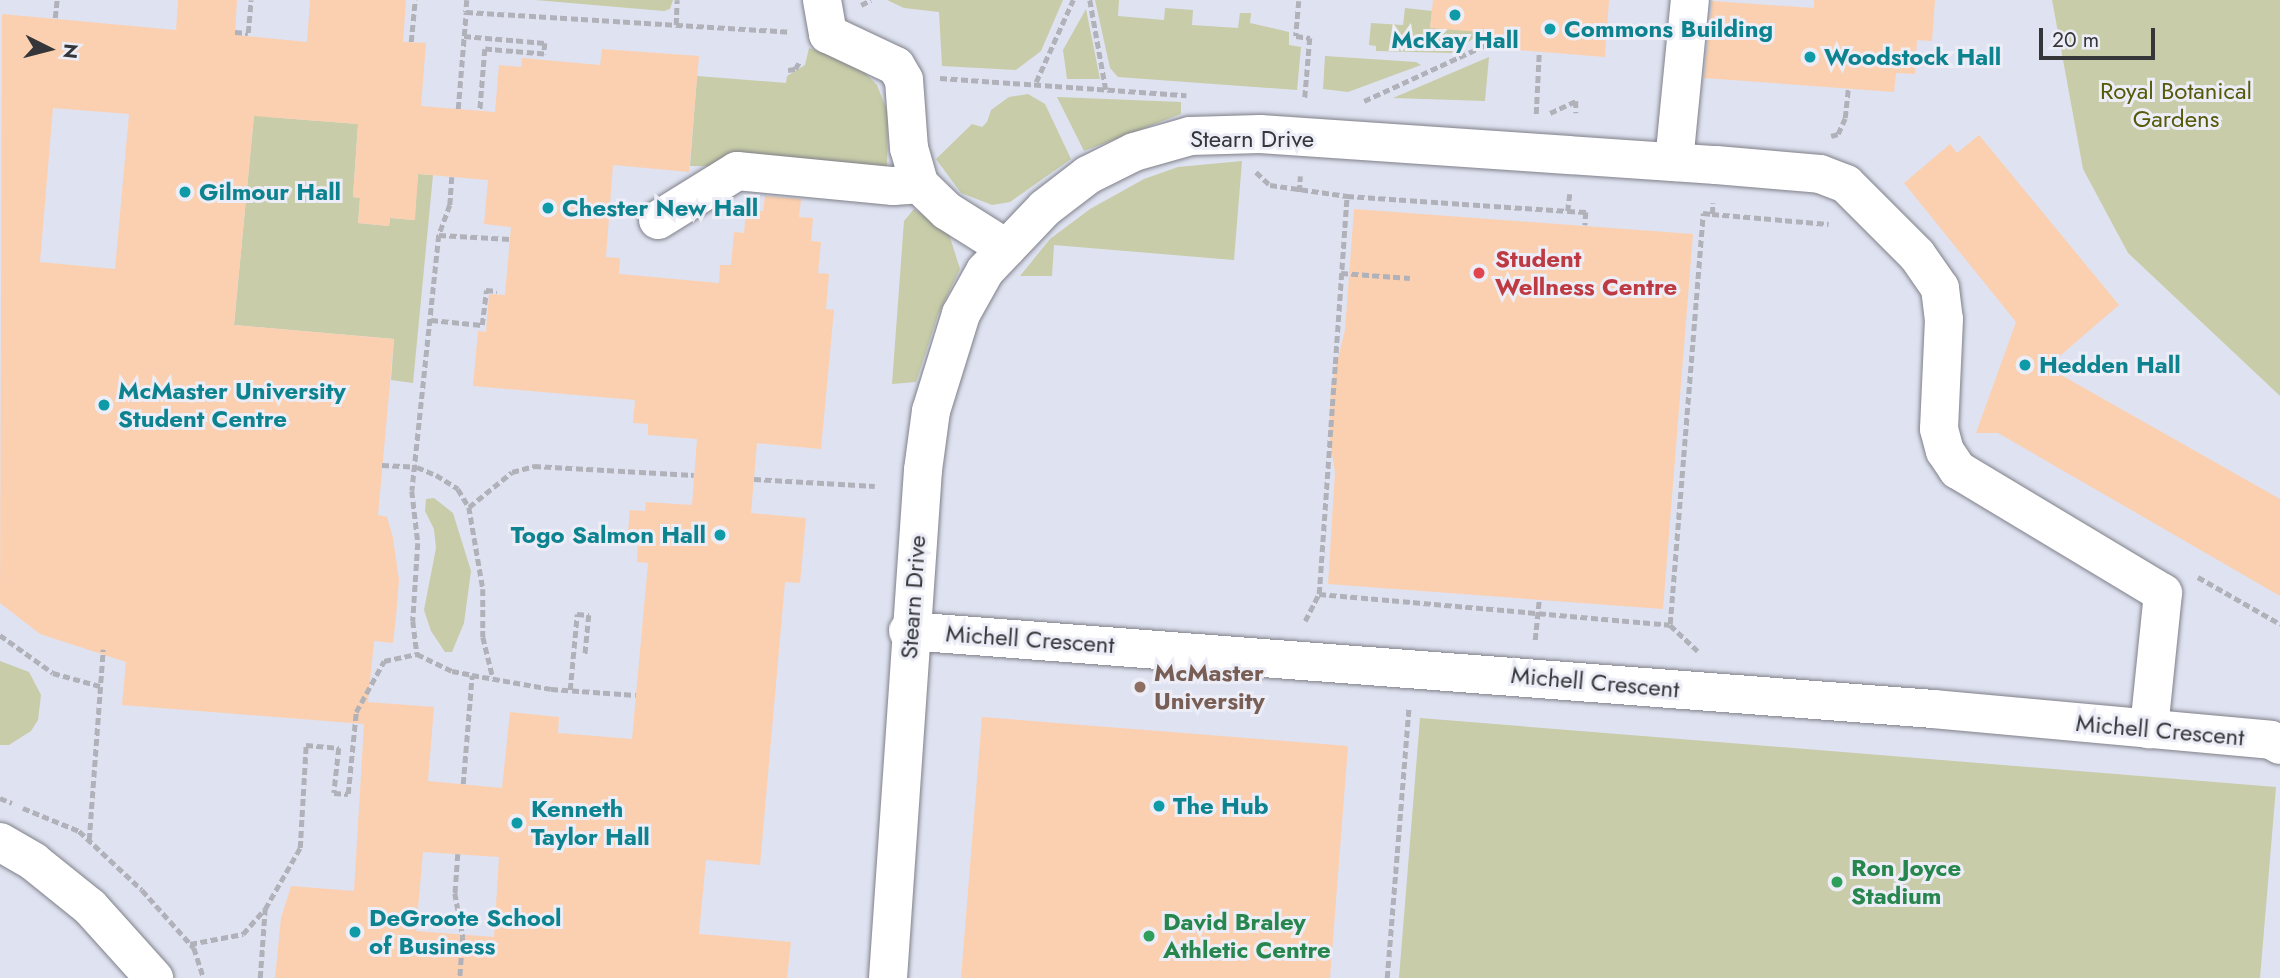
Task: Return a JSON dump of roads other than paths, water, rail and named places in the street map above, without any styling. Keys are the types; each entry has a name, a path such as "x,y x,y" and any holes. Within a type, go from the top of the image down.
{"lane":[{"path":"1674,162 1690,0"},
{"path":"825,17 895,66 904,80 909,148 919,184 947,211 1006,248"},
{"name":"Stearn Drive","path":"888,978 907,720 908,631 931,411 961,314 985,271 1045,208 1088,175 1134,152 1190,136 1260,134 1674,162 1820,174 1846,184 1894,229 1940,288 1944,318 1939,429 1945,451 1958,471 2163,593 2149,729"},
{"path":"658,220 737,172 893,186 919,184"},
{"name":"Michell Crescent","path":"908,631 2149,729 2270,740 2280,745"},
{"path":"0,842 34,862 90,907 154,978"}],"place":[{"name":"McKay Hall","path":"1455,15"},
{"name":"Commons Building","path":"1550,29"},
{"name":"Woodstock Hall","path":"1810,57"},
{"name":"Gilmour Hall","path":"185,192"},
{"name":"Chester New Hall","path":"548,208"},
{"name":"Student Wellness Centre","path":"1479,273"},
{"name":"Hedden Hall","path":"2025,365"},
{"name":"McMaster University Student Centre","path":"104,405"},
{"name":"Togo Salmon Hall","path":"720,535"},
{"name":"McMaster University","path":"1140,687"},
{"name":"The Hub","path":"1159,806"},
{"name":"Kenneth Taylor Hall","path":"517,823"},
{"name":"Ron Joyce Stadium","path":"1837,882"},
{"name":"DeGroote School of Business","path":"355,932"},
{"name":"David Braley Athletic Centre","path":"1149,936"}],"park label":[{"name":"Royal Botanical Gardens","path":"2176,105"}]}
